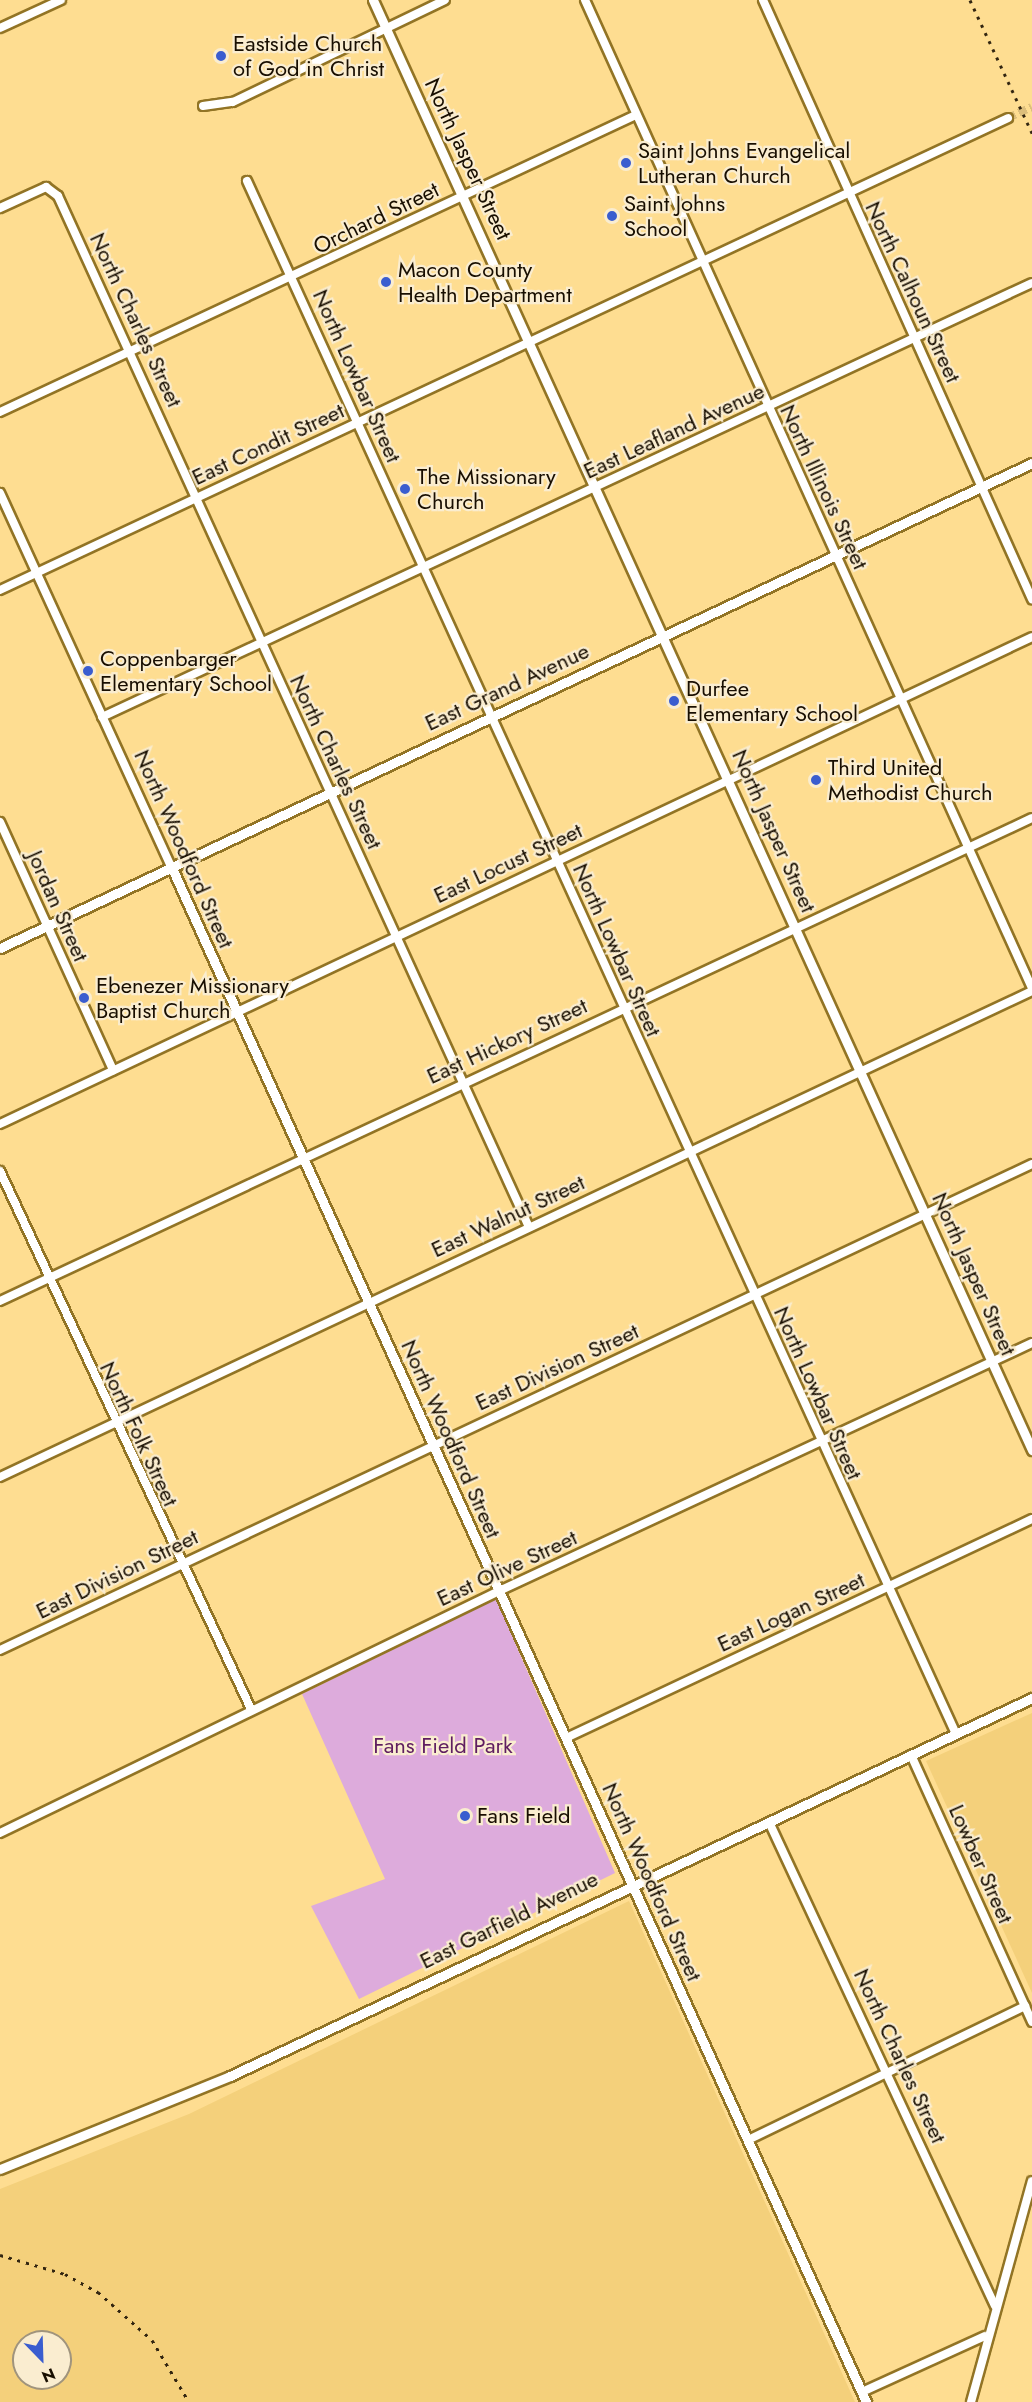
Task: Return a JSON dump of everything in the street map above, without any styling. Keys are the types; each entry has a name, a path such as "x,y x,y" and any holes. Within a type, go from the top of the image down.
{"street":[{"path":"0,28 61,0"},
{"name":"North Jasper Street","path":"373,0 730,780 795,929 1032,1450"},
{"path":"203,106 233,102 446,0"},
{"name":"North Illinois Street","path":"585,0 1032,990"},
{"name":"North Calhoun Street","path":"763,0 1032,599"},
{"name":"Orchard Street","path":"0,412 130,350 292,278 636,115"},
{"name":"East Condit Street","path":"0,590 1008,118"},
{"name":"North Lowbar Street","path":"247,181 492,715 622,1007 690,1150 886,1587 956,1734"},
{"name":"North Charles Street","path":"0,208 46,187 58,196 530,1227"},
{"name":"East Leafland Avenue","path":"102,717 425,569 1032,283"},
{"name":"East Grand Avenue","path":"0,948 329,791 1032,463"},
{"name":"North Woodford Street","path":"0,494 171,866 866,2402"},
{"name":"East Locust Street","path":"0,1124 1032,637"},
{"name":"East Hickory Street","path":"0,1301 301,1156 1032,818"},
{"name":"Jordan Street","path":"0,822 113,1070"},
{"name":"East Walnut Street","path":"0,1477 367,1301 530,1227 1032,990"},
{"name":"East Division Street","path":"0,1650 1032,1164"},
{"name":"North Folk Street","path":"0,1171 50,1277 112,1422 251,1709"},
{"name":"East Olive Street","path":"0,1833 251,1709 499,1591 1032,1343"},
{"name":"East Logan Street","path":"566,1738 1032,1519"},
{"name":"East Garfield Avenue","path":"0,2169 230,2076 630,1884 769,1822 1032,1698"},
{"name":"Lowber Street","path":"911,1755 1032,2022"},
{"name":"North Charles Street","path":"769,1822 889,2073 995,2306"},
{"path":"748,2140 1025,2006"},
{"path":"971,2402 985,2336 1032,2181"},
{"path":"862,2392 985,2336"}],"shaded area":[{"path":"1032,1713 1032,1993 926,1761"},
{"path":"629,1901 855,2402 0,2402 0,2189 189,2114"}],"green space":[{"name":"Fans Field Park","path":"496,1599 615,1873 359,1999 311,1906 385,1879 302,1694"}],"tunnel":[{"path":"1008,118 1032,107"}],"railway":[{"path":"970,0 1032,133"},
{"path":"0,2255 65,2274 98,2292 152,2340 189,2402"}],"place":[{"name":"Eastside Church of God in Christ","path":"221,56"},
{"name":"Saint Johns Evangelical Lutheran Church","path":"626,163"},
{"name":"Saint Johns School","path":"612,216"},
{"name":"Macon County Health Department","path":"386,282"},
{"name":"The Missionary Church","path":"405,489"},
{"name":"Coppenbarger Elementary School","path":"88,671"},
{"name":"Durfee Elementary School","path":"674,701"},
{"name":"Third United Methodist Church","path":"816,780"},
{"name":"Ebenezer Missionary Baptist Church","path":"84,998"},
{"name":"Fans Field","path":"465,1816"}]}
